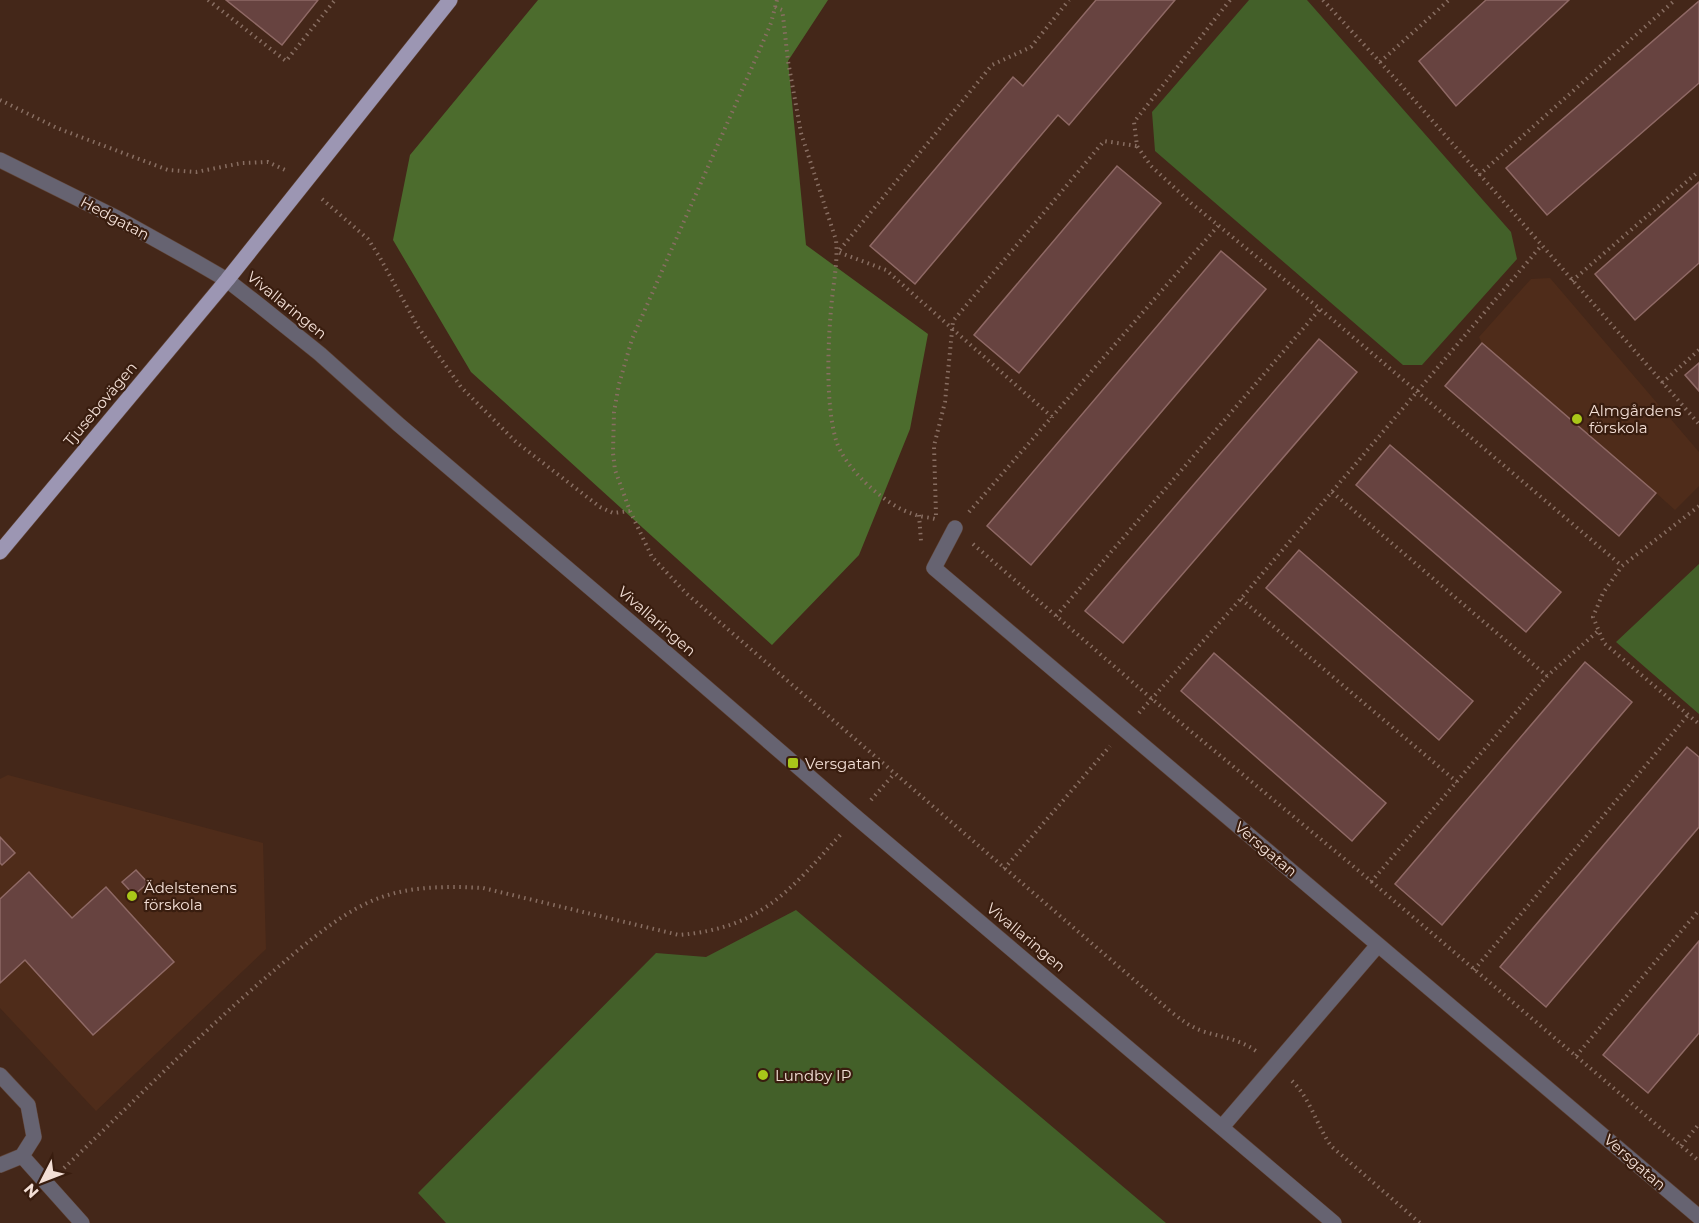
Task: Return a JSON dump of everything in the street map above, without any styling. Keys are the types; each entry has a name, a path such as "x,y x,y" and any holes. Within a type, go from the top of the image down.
{"main road":[{"name":"Vivallaringen","path":"227,280 450,0"},
{"name":"Tjusebovägen","path":"0,552 227,280"}],"street":[{"name":"Hedgatan","path":"0,160 117,218 227,280"},
{"name":"Vivallaringen","path":"227,280 320,354 398,424 856,817 1334,1223"},
{"name":"Versgatan","path":"955,528 934,568 1699,1217"},
{"path":"1222,1127 1378,945"},
{"path":"0,1075 28,1105 34,1137 22,1156 0,1165"},
{"path":"22,1156 82,1223"}],"path":[{"path":"208,0 285,61 335,0"},
{"path":"777,0 768,32 632,339 625,361 614,412 613,453 615,470 630,511 652,557 687,594 1004,869 1186,1024 1237,1040 1263,1056"},
{"path":"838,252 992,65 1031,47 1069,0"},
{"path":"1230,0 1134,122 1137,146 1151,166 1218,226 1320,309 1622,566"},
{"path":"1323,0 1699,424"},
{"path":"1380,63 1449,0"},
{"path":"1479,175 1675,0"},
{"path":"775,8 782,10 788,61 801,133 825,204 838,252 832,299 829,353 831,408 835,440 847,463 864,482 895,505 913,514 943,520 955,528 1152,699 1699,1161"},
{"path":"0,100 57,128 168,170 196,172 268,162 287,171 368,239 380,256 418,327 461,387 496,423 541,462 600,507 613,513 630,511"},
{"path":"936,519 934,446 945,402 953,321 1104,141 1137,146"},
{"path":"1572,281 1699,171"},
{"path":"955,528 1218,226"},
{"path":"1004,869 1241,599 1542,246"},
{"path":"838,252 886,270 1052,417"},
{"path":"1056,616 1320,309"},
{"path":"1662,383 1699,350"},
{"path":"1332,492 1547,676"},
{"path":"1699,506 1622,566 1603,593 1593,617 1604,643 1699,724"},
{"path":"1241,599 1457,782"},
{"path":"1371,882 1547,676 1598,631"},
{"path":"1474,970 1688,715"},
{"path":"48,1184 261,981 338,920 378,898 420,889 483,888 679,935 703,933 746,919 776,901 792,887 894,774"},
{"path":"1576,1056 1699,910"},
{"path":"1286,1076 1295,1083 1303,1095 1322,1134 1331,1146 1420,1223"},
{"path":"1681,1146 1699,1124"}],"shaded area":[{"name":"Almgårdens förskola","path":"1550,278 1699,452 1699,486 1675,510 1656,493 1619,536 1445,386 1482,343 1479,337 1531,279"},
{"name":"Ädelstenens förskola","path":"8,775 263,843 266,949 96,1111 0,1008 0,779"}],"green space":[{"path":"538,0 828,0 788,61 806,245 928,334 910,429 859,555 772,645 471,372 393,240 410,155"},
{"path":"1249,0 1307,0 1511,232 1517,259 1422,365 1403,365 1155,151 1152,112"},
{"path":"1699,564 1699,714 1616,642"},
{"name":"Lundby IP","path":"796,910 1166,1223 446,1223 418,1193 656,953 706,957"}],"building":[{"path":"226,0 318,0 282,45"},
{"path":"1096,0 1175,0 1069,125 1058,115 915,284 870,246 1013,77 1023,86"},
{"path":"1486,0 1569,0 1456,106 1419,61"},
{"path":"1699,1 1699,83 1547,215 1506,168"},
{"path":"1117,166 1161,203 1019,373 974,335"},
{"path":"1699,182 1699,263 1635,320 1595,274"},
{"path":"1221,251 1266,289 1031,565 987,526"},
{"path":"1319,339 1357,372 1123,643 1085,611"},
{"path":"1482,343 1656,493 1619,536 1445,386"},
{"path":"1699,363 1699,391 1685,375"},
{"path":"1390,445 1561,592 1526,632 1356,485"},
{"path":"1299,550 1473,701 1439,740 1266,588"},
{"path":"1214,653 1386,803 1352,841 1181,691"},
{"path":"1585,662 1632,702 1442,925 1395,884"},
{"path":"1687,747 1699,757 1699,827 1546,1007 1500,967"},
{"path":"0,837 15,853 2,865 0,863"},
{"path":"136,870 148,883 134,895 122,882"},
{"path":"29,872 72,918 106,887 174,962 93,1035 25,960 0,983 0,899"},
{"path":"1699,941 1699,1033 1648,1093 1603,1055"}],"place":[{"name":"Almgårdens förskola","path":"1577,419"},
{"name":"Versgatan","path":"793,763"},
{"name":"Ädelstenens förskola","path":"132,896"},
{"name":"Lundby IP","path":"763,1075"}]}
